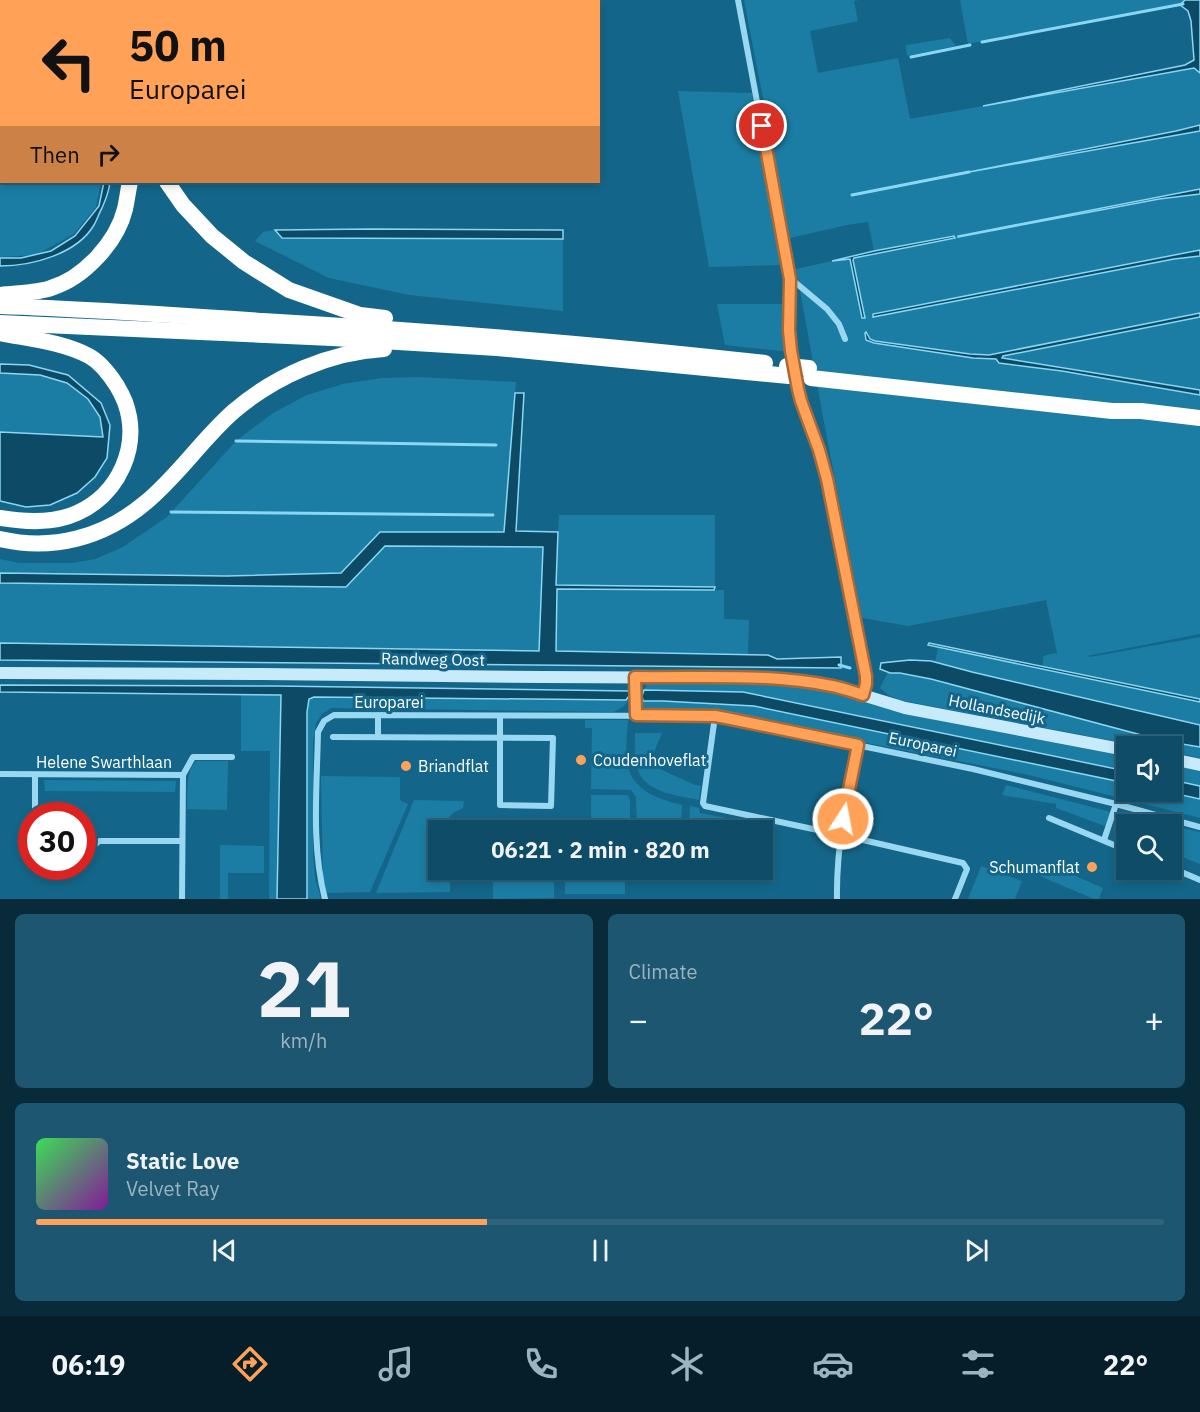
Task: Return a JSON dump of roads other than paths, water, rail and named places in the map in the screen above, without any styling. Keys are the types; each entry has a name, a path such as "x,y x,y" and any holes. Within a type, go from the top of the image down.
{"highway":[{"path":"0,295 51,289 80,274 99,255 117,231 125,210 130,183"},
{"path":"168,183 183,205 212,236 244,262 289,290 360,315 435,325 499,343"},
{"path":"0,306 331,325 810,373 1112,411 1141,411 1200,418"},
{"path":"0,323 499,343"},
{"path":"0,333 54,343 90,357 111,375 125,401 129,419 130,445 123,469 110,490 76,514 45,521 0,518"},
{"path":"0,539 26,544 64,542 111,526 146,502 212,431 260,391 332,357 373,350 416,348 448,350 499,343"}],"street":[{"path":"738,0 790,279 791,351 803,409 819,450 827,479 866,676 863,695"},
{"path":"790,279 827,309 839,324 845,339"},
{"name":"Randweg Oost","path":"0,673 754,678 833,686 863,695"},
{"path":"635,677 636,715"},
{"name":"Hollandsedijk","path":"863,695 905,708 1116,748"},
{"name":"Europarei","path":"325,899 320,881 316,841 318,732 324,722 334,715 715,716 927,758 1200,827"},
{"path":"378,716 378,737"},
{"path":"333,737 501,738 552,738 551,806 500,805 501,738 500,716"},
{"path":"715,716 703,803 705,806 963,863 967,869 955,899"},
{"path":"837,899 841,835 858,745"},
{"name":"Helene Swarthlaan","path":"0,774 183,775 193,757 232,757"},
{"path":"1182,761 1200,765"},
{"path":"35,775 35,802"},
{"path":"182,899 183,775"},
{"path":"1104,840 1116,804"},
{"path":"1049,818 1116,845"},
{"path":"96,842 182,841"},
{"path":"1182,872 1200,880"}],"waterway":[{"path":"982,42 1183,4"},
{"path":"911,57 970,45"},
{"path":"852,195 969,172"},
{"path":"236,441 496,445"},
{"path":"171,512 493,515"},
{"path":"839,665 850,668"}],"place":[{"name":"Coudenhoveflat","path":"581,760"},
{"name":"Briandflat","path":"406,766"},
{"name":"Schumanflat","path":"1092,867"}]}
